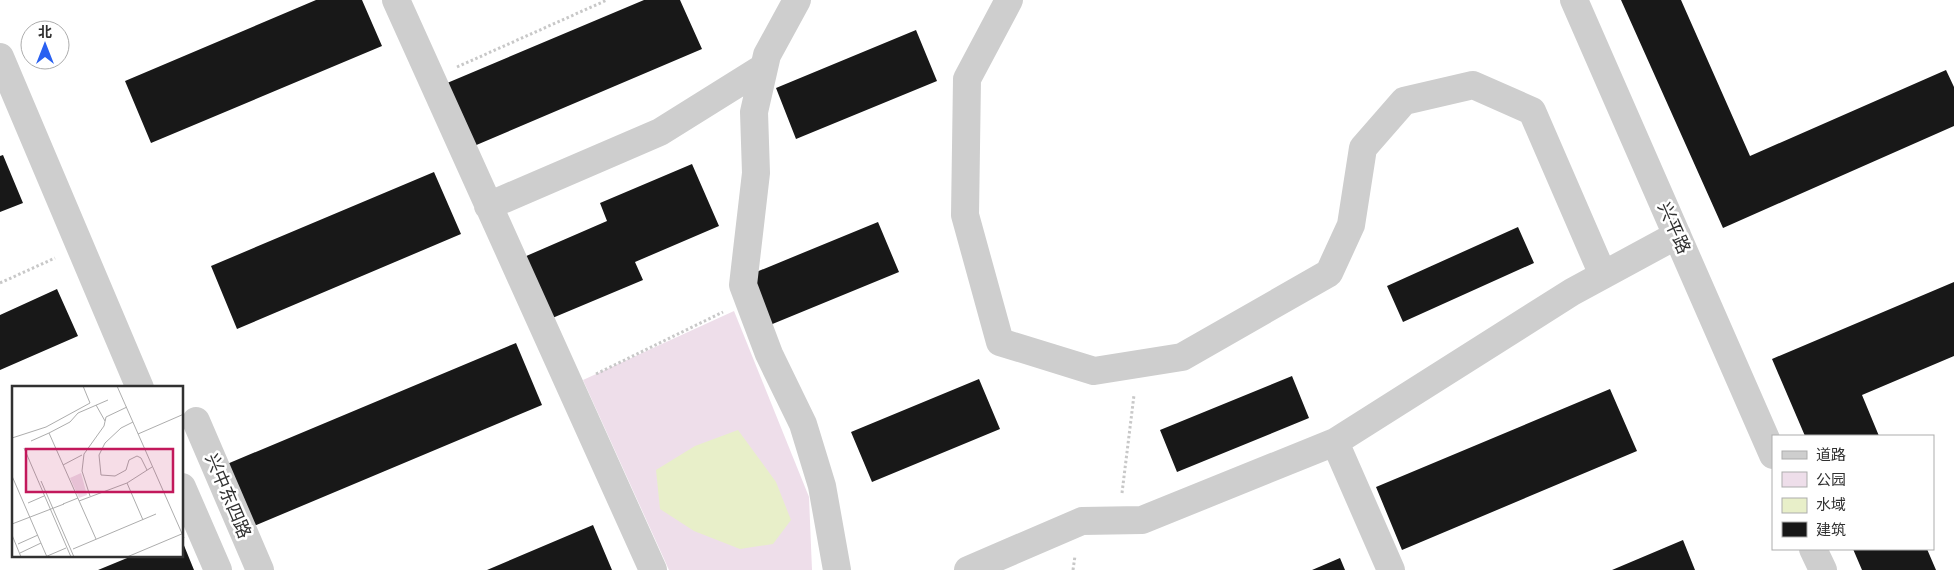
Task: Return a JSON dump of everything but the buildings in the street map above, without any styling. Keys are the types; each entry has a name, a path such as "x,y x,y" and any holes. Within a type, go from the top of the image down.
{"street":[{"path":"396,0 653,570"},
{"path":"797,0 767,55 754,112 756,173 743,285 769,354 803,424 822,486 837,570"},
{"path":"1009,0 966,79 965,215 1000,342 1094,371 1182,357 1329,273 1351,225 1363,148 1404,101 1473,85 1532,111 1604,275"},
{"name":"兴平路","path":"1574,0 1772,453"},
{"path":"0,57 139,386"},
{"path":"488,206 660,132 764,67"},
{"path":"968,570 1082,521 1142,520 1335,442 1572,292 1677,235"},
{"name":"兴中东四路","path":"196,421 260,570"},
{"path":"1335,442 1391,570"},
{"path":"184,492 218,570"},
{"path":"1814,550 1823,570"}],"path":[{"path":"431,78 607,0"},
{"path":"0,283 80,246"},
{"path":"570,387 748,299"},
{"path":"1122,497 1138,364"},
{"path":"1072,570 1082,521"}],"green space":[{"path":"734,311 809,497 812,570 669,570 583,380"}],"water":[{"path":"738,430 776,482 791,520 773,544 740,549 694,531 660,509 656,470 695,446"}]}
